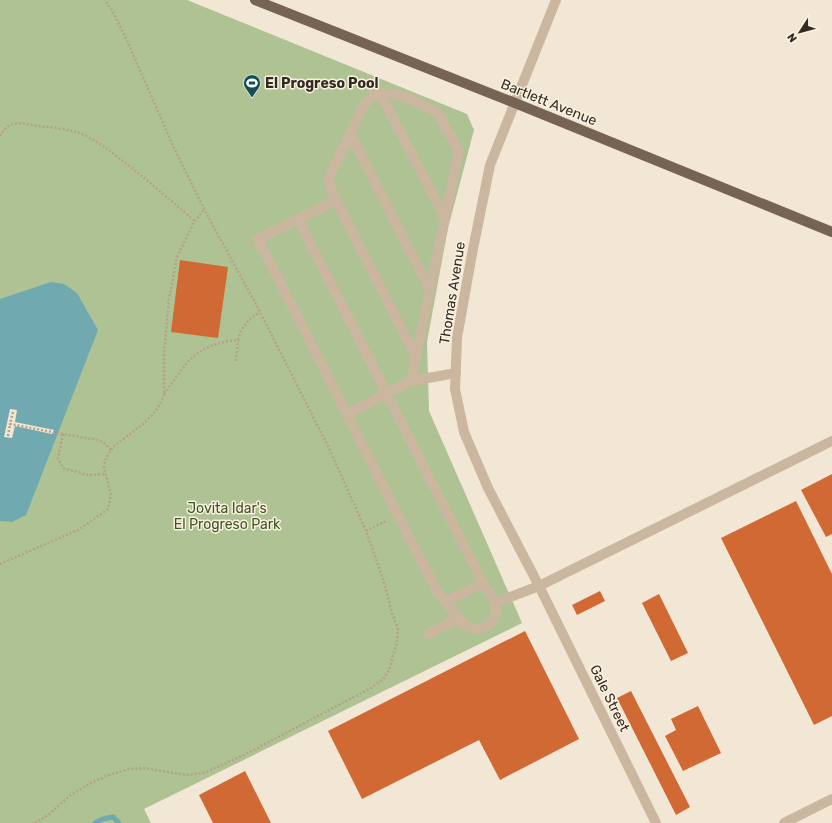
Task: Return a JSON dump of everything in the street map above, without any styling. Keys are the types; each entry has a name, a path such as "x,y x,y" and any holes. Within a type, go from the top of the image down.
{"main road":[{"name":"Bartlett Avenue","path":"255,0 515,103 832,232"}],"street":[{"name":"Thomas Avenue","path":"539,586 488,488 464,432 455,389 457,338 490,165 556,0"},
{"path":"380,93 445,218"},
{"path":"411,381 459,151 437,112 403,96 380,93 372,96 362,108 328,180 336,200 416,357"},
{"path":"350,133 430,290"},
{"path":"298,219 483,583 495,603 497,610 496,616 492,622 481,629 468,627 463,623 436,590 258,239 298,219 336,200"},
{"path":"347,414 411,381 456,373"},
{"path":"495,603 539,586 832,441"},
{"path":"445,602 483,583"},
{"name":"Gale Street","path":"539,586 656,823"},
{"path":"428,634 459,618"},
{"path":"784,823 832,799"}],"path":[{"path":"35,823 48,815 72,794 109,775 129,769 144,768 186,775 204,774 248,753 364,692 383,679 389,670 398,642 398,629 366,532 328,446 260,312 204,210 174,148 126,36 110,7 104,0"},
{"path":"0,136 3,130 9,125 20,123 78,133 91,139 133,168 195,221"},
{"path":"164,395 164,355 169,298 177,257 195,221 204,210"},
{"path":"236,361 238,340 243,327 249,320 260,312"},
{"path":"0,564 80,529 108,509 111,495 104,467 111,450 148,419 158,408 164,395 187,363 196,354 216,343 238,340"},
{"path":"8,436 13,412"},
{"path":"10,424 98,440 104,443 111,450"},
{"path":"63,434 58,459 63,468 87,475 105,474"},
{"path":"366,532 397,515"}],"green space":[{"name":"Jovita Idar's El Progreso Park","path":"0,0 187,0 467,114 474,130 448,228 427,342 429,411 522,623 144,809 151,823 0,823"}],"water":[{"path":"51,282 64,284 77,293 98,330 26,515 12,522 0,521 0,299"}],"pier":[{"path":"10,409 17,410 15,422 54,430 52,434 15,426 12,438 4,437"}],"building":[{"path":"180,260 228,267 218,338 171,332"},
{"path":"832,474 832,534 826,537 801,490"},
{"path":"796,501 832,574 832,716 814,725 721,538"},
{"path":"600,591 605,601 577,615 572,605"},
{"path":"659,594 688,653 671,661 642,603"},
{"path":"525,631 579,739 500,780 479,740 362,799 328,731"},
{"path":"631,691 690,807 676,815 617,698"},
{"path":"698,706 721,753 683,771 665,736 676,730 671,719"},
{"path":"245,771 271,823 213,823 199,795"}],"waterway":[{"path":"95,823 103,819 113,817 119,823"}],"place":[{"name":"El Progreso Pool","path":"252,98"}]}
